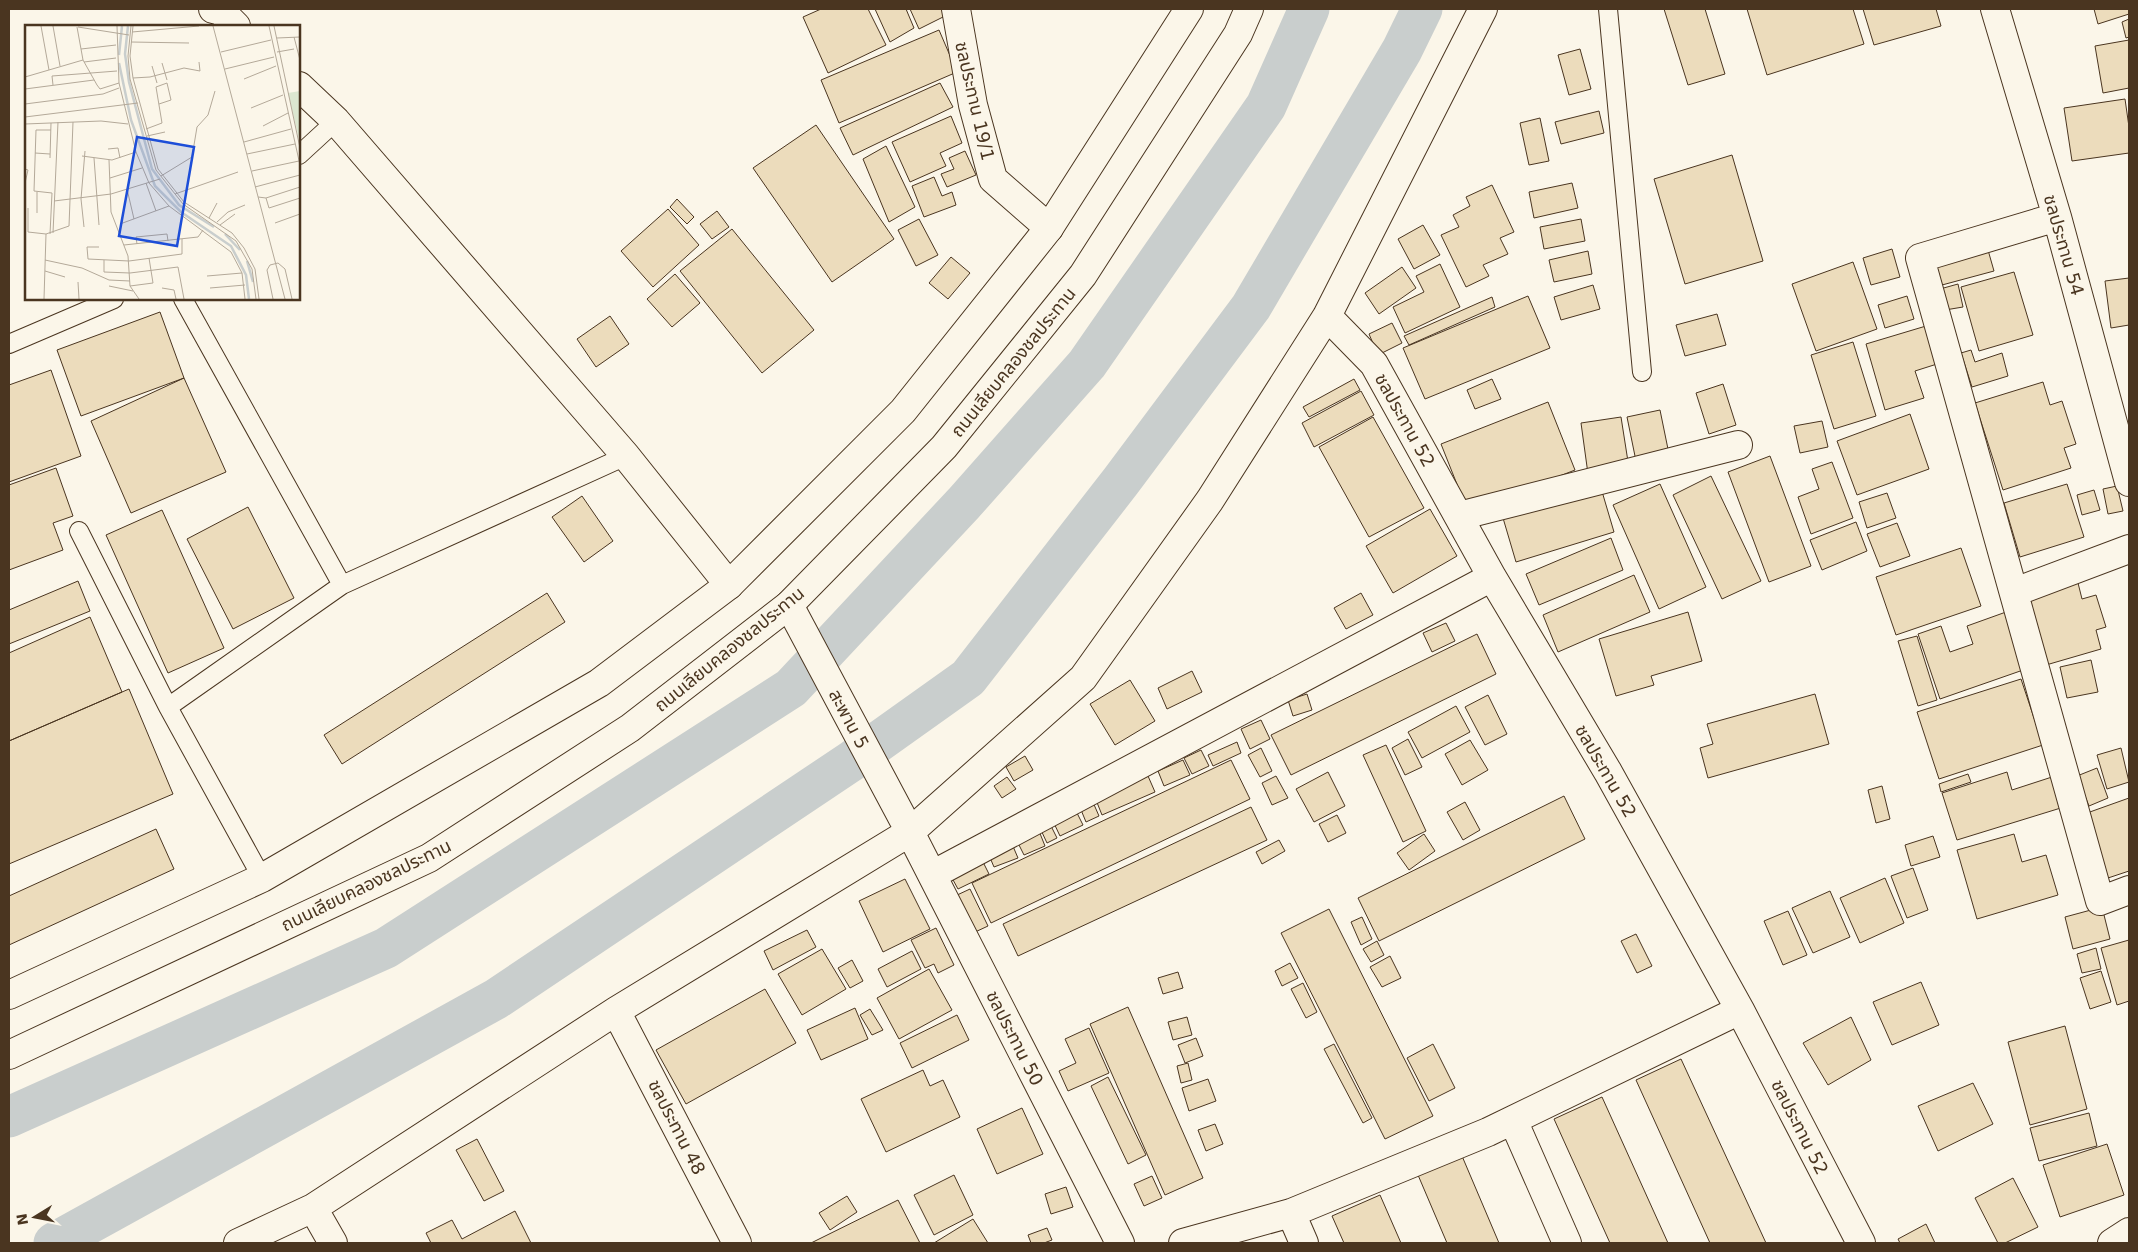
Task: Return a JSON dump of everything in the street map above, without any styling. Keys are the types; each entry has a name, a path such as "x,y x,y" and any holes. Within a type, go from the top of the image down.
{"street":[{"path":"214,9 221,11 235,25"},
{"name":"ชลประทาน 19/1","path":"956,9 973,104 993,179 1050,228"},
{"path":"9,995 262,878 599,683 729,585 903,411 1050,228 1190,9"},
{"name":"ถนนเลียบคลองชลประทาน","path":"9,1055 430,858 630,728 789,606 944,447 1084,275 1238,34 1249,9"},
{"path":"238,1243 313,1208 616,1011 910,832 1083,678 1210,500 1327,316 1484,9"},
{"name":"ชลประทาน 54","path":"1995,9 2057,217 2129,482"},
{"path":"300,87 336,120 626,456 729,585"},
{"path":"2057,217 1920,258 2100,901 2129,890"},
{"name":"ชลประทาน 52","path":"1327,316 1374,364 1492,577 1608,772 1740,1010 1861,1243"},
{"path":"1459,516 1738,445"},
{"path":"2015,592 2129,549"},
{"path":"932,875 1492,577"},
{"name":"สะพาน 5","path":"789,606 910,832"},
{"name":"ชลประทาน 50","path":"910,832 1120,1243"},
{"path":"1183,1243 1291,1213 1488,1132 1740,1010"},
{"name":"ชลประทาน 48","path":"616,1011 737,1243"},
{"path":"1513,1120 1567,1243"},
{"path":"313,1208 333,1243"},
{"path":"1291,1213 1304,1243"},
{"path":"2112,1243 2129,1232"}],"lane":[{"path":"1608,9 1642,372"},
{"path":"300,154 336,120"},
{"path":"9,344 112,300"},
{"path":"184,300 342,585"},
{"path":"168,707 342,585 626,456"},
{"path":"79,531 168,707 262,878"}],"building":[{"path":"821,9 868,9 886,45 828,73 803,17"},
{"path":"875,9 906,9 914,28 890,42"},
{"path":"910,9 947,9 949,14 919,29"},
{"path":"1664,9 1705,9 1725,74 1688,85"},
{"path":"1747,9 1853,9 1864,44 1767,75"},
{"path":"1863,9 1936,9 1941,26 1874,45"},
{"path":"2094,9 2129,9 2129,14 2098,24"},
{"path":"2129,19 2129,37 2126,38 2122,22"},
{"path":"939,30 957,72 839,123 821,80"},
{"path":"2129,40 2129,88 2103,93 2095,46"},
{"path":"1580,49 1591,89 1569,95 1558,55"},
{"path":"940,83 953,107 853,155 840,128"},
{"path":"2125,99 2129,127 2129,153 2072,161 2064,108"},
{"path":"1599,111 1604,133 1561,144 1555,122"},
{"path":"951,116 962,143 940,153 946,166 910,182 892,142"},
{"path":"1540,118 1549,161 1529,165 1520,123"},
{"path":"816,125 894,239 832,282 753,168"},
{"path":"886,146 915,207 889,222 863,159"},
{"path":"965,151 976,175 947,187 941,174 954,169 949,158"},
{"path":"1732,155 1763,261 1685,284 1654,179"},
{"path":"934,177 942,196 952,192 956,205 924,217 912,186"},
{"path":"1572,183 1578,208 1534,218 1529,192"},
{"path":"1492,185 1514,232 1500,238 1508,254 1483,265 1489,276 1466,287 1441,235 1459,227 1453,215 1470,206 1466,197"},
{"path":"677,199 694,217 687,224 670,207"},
{"path":"668,209 699,245 653,287 621,251"},
{"path":"717,211 729,227 712,239 700,224"},
{"path":"919,219 938,255 916,266 898,230"},
{"path":"1581,219 1585,241 1544,249 1540,227"},
{"path":"1423,225 1440,255 1414,269 1398,239"},
{"path":"732,229 814,330 762,373 680,271"},
{"path":"1892,249 1900,277 1871,285 1863,258"},
{"path":"1988,250 1994,271 1942,285 1936,264"},
{"path":"1588,251 1592,274 1554,282 1549,260"},
{"path":"951,257 970,273 948,299 929,283"},
{"path":"1853,262 1877,329 1816,351 1792,284"},
{"path":"1440,264 1460,307 1405,333 1393,307 1424,292 1416,276"},
{"path":"1402,267 1416,288 1379,314 1365,293"},
{"path":"2014,272 2033,335 1979,351 1961,287"},
{"path":"675,274 700,303 672,327 647,299"},
{"path":"2129,278 2129,325 2111,328 2105,281"},
{"path":"1958,284 1963,307 1945,310 1940,289"},
{"path":"1593,285 1600,309 1561,320 1554,297"},
{"path":"1528,296 1550,348 1425,399 1403,348"},
{"path":"1907,296 1914,319 1885,328 1878,305"},
{"path":"1492,297 1495,307 1409,345 1404,336"},
{"path":"160,312 184,378 81,416 57,350"},
{"path":"1717,314 1726,345 1685,356 1676,325"},
{"path":"610,316 629,344 596,367 577,339"},
{"path":"1392,323 1402,343 1378,355 1369,334"},
{"path":"1926,326 1937,364 1915,371 1924,398 1885,410 1866,344"},
{"path":"1853,342 1876,416 1834,429 1811,355"},
{"path":"1971,350 1975,362 2002,353 2008,376 1972,387 1961,353"},
{"path":"51,370 81,456 9,482 9,385"},
{"path":"184,378 226,472 131,513 91,421"},
{"path":"1354,379 1360,390 1309,417 1303,407"},
{"path":"1492,379 1501,399 1475,409 1467,390"},
{"path":"2043,382 2050,405 2062,401 2076,444 2064,448 2071,468 2003,490 1975,403"},
{"path":"1723,384 1736,425 1709,434 1696,393"},
{"path":"1361,391 1374,415 1314,447 1302,423"},
{"path":"1548,402 1575,470 1468,512 1441,444"},
{"path":"1660,410 1669,454 1636,461 1627,417"},
{"path":"1910,414 1929,469 1857,495 1837,441"},
{"path":"1373,417 1424,508 1369,537 1319,447"},
{"path":"1621,417 1629,468 1588,474 1581,423"},
{"path":"1822,421 1828,447 1800,453 1794,426"},
{"path":"1770,456 1811,566 1769,582 1728,472"},
{"path":"1832,462 1853,518 1811,534 1798,497 1819,489 1812,469"},
{"path":"56,468 73,516 53,523 63,550 9,570 9,485"},
{"path":"1711,476 1761,581 1722,599 1673,495"},
{"path":"1660,484 1706,587 1659,609 1613,505"},
{"path":"2067,484 2084,537 2020,557 2004,503"},
{"path":"2117,486 2123,511 2108,514 2103,489"},
{"path":"1601,488 1614,532 1516,562 1503,518"},
{"path":"2094,490 2100,510 2082,515 2077,495"},
{"path":"1887,493 1896,518 1867,528 1859,502"},
{"path":"582,496 613,541 584,562 552,517"},
{"path":"248,507 294,598 233,629 187,539"},
{"path":"1430,509 1457,556 1393,593 1366,546"},
{"path":"162,510 224,648 168,673 106,535"},
{"path":"1856,522 1867,551 1822,570 1810,540"},
{"path":"1897,523 1910,556 1880,567 1867,534"},
{"path":"1611,538 1623,570 1539,605 1526,574"},
{"path":"1961,548 1981,606 1896,635 1876,577"},
{"path":"1634,575 1650,612 1558,652 1543,615"},
{"path":"78,581 90,611 9,644 9,610"},
{"path":"2078,583 2082,599 2096,595 2106,627 2096,630 2101,649 2046,665 2027,597"},
{"path":"547,593 565,622 342,764 324,735"},
{"path":"1361,593 1373,615 1346,629 1334,608"},
{"path":"1688,612 1702,661 1651,676 1654,685 1616,696 1599,639"},
{"path":"2006,612 2026,669 1940,699 1918,634 1941,626 1950,652 1973,644 1967,626"},
{"path":"90,617 122,692 9,741 9,653"},
{"path":"1446,623 1455,641 1432,652 1423,633"},
{"path":"1477,634 1496,674 1291,775 1271,735"},
{"path":"1917,636 1937,700 1918,706 1898,641"},
{"path":"2091,660 2098,692 2067,698 2060,667"},
{"path":"1192,671 1202,692 1167,709 1158,688"},
{"path":"2021,679 2043,745 1939,779 1917,712"},
{"path":"1130,680 1155,721 1115,745 1090,704"},
{"path":"129,689 173,794 9,864 9,741"},
{"path":"1307,694 1312,710 1293,716 1288,700"},
{"path":"1815,694 1829,744 1708,778 1700,748 1713,744 1707,724"},
{"path":"1488,695 1507,734 1485,745 1465,707"},
{"path":"1456,706 1470,732 1422,758 1408,732"},
{"path":"1261,720 1270,739 1250,749 1241,729"},
{"path":"1408,739 1422,767 1405,775 1392,748"},
{"path":"1470,740 1488,770 1462,785 1445,754"},
{"path":"1237,742 1241,753 1213,766 1208,755"},
{"path":"1386,745 1426,831 1403,842 1363,755"},
{"path":"1261,748 1272,771 1260,777 1248,755"},
{"path":"2121,748 2129,782 2107,789 2097,755"},
{"path":"1201,750 1209,766 1192,774 1184,758"},
{"path":"1025,756 1033,770 1014,781 1006,767"},
{"path":"1183,760 1190,775 1164,786 1158,771"},
{"path":"1231,760 1250,799 991,923 972,883"},
{"path":"2097,768 2108,798 2089,806 2077,776"},
{"path":"1328,772 1345,806 1314,822 1296,789"},
{"path":"2007,772 2012,790 2055,776 2064,807 1957,840 1942,793"},
{"path":"1968,774 1971,782 1941,792 1939,784"},
{"path":"1148,776 1155,792 1102,815 1096,800"},
{"path":"1276,776 1288,798 1272,805 1262,783"},
{"path":"1007,777 1016,789 1002,798 994,786"},
{"path":"1882,786 1890,819 1876,823 1868,790"},
{"path":"1564,796 1585,839 1379,941 1358,898"},
{"path":"2129,798 2129,871 2108,878 2087,813"},
{"path":"1092,800 1099,816 1086,822 1079,805"},
{"path":"1465,802 1480,830 1463,840 1447,812"},
{"path":"1251,807 1267,840 1018,956 1003,924"},
{"path":"1075,809 1083,825 1060,836 1052,819"},
{"path":"1337,815 1346,833 1328,842 1319,824"},
{"path":"1050,824 1057,838 1047,843 1040,828"},
{"path":"156,829 174,869 9,945 9,896"},
{"path":"1039,831 1045,846 1024,855 1017,841"},
{"path":"1424,834 1435,851 1409,870 1397,853"},
{"path":"2014,834 2022,862 2046,855 2058,895 1977,919 1957,850"},
{"path":"1933,836 1940,857 1911,866 1905,845"},
{"path":"1279,840 1285,851 1262,864 1256,852"},
{"path":"1012,844 1018,858 994,867 988,853"},
{"path":"983,862 989,874 958,889 952,878"},
{"path":"1913,868 1928,910 1907,918 1891,876"},
{"path":"1885,878 1904,923 1860,943 1840,898"},
{"path":"905,879 930,929 883,952 859,901"},
{"path":"970,889 988,926 973,933 955,896"},
{"path":"1830,891 1850,937 1813,953 1792,908"},
{"path":"2102,907 2110,939 2073,949 2065,917"},
{"path":"1329,909 1433,1116 1385,1139 1281,933"},
{"path":"1788,911 1807,955 1783,965 1764,921"},
{"path":"1362,917 1372,939 1361,945 1351,922"},
{"path":"936,928 954,965 938,973 934,964 925,968 911,940"},
{"path":"807,930 816,947 773,970 764,951"},
{"path":"1636,934 1652,966 1637,973 1621,941"},
{"path":"2129,940 2129,1001 2117,1005 2101,948"},
{"path":"1377,941 1384,955 1371,962 1363,949"},
{"path":"2096,948 2101,969 2082,973 2077,954"},
{"path":"822,949 846,989 802,1015 778,974"},
{"path":"912,951 921,969 887,987 878,969"},
{"path":"1390,956 1401,978 1382,987 1370,967"},
{"path":"852,960 863,981 850,988 838,968"},
{"path":"1290,963 1298,978 1282,986 1275,971"},
{"path":"929,969 952,1010 899,1039 877,998"},
{"path":"2101,971 2111,1002 2090,1009 2080,978"},
{"path":"1178,972 1183,988 1163,994 1158,978"},
{"path":"1921,982 1939,1025 1892,1045 1873,1002"},
{"path":"1303,983 1317,1012 1306,1018 1291,989"},
{"path":"765,989 796,1043 686,1104 656,1050"},
{"path":"1128,1007 1203,1178 1165,1195 1090,1024"},
{"path":"855,1008 868,1039 821,1060 807,1030"},
{"path":"870,1009 883,1030 872,1035 860,1015"},
{"path":"957,1015 969,1040 912,1068 900,1043"},
{"path":"1187,1017 1192,1035 1173,1040 1168,1022"},
{"path":"1851,1017 1871,1060 1828,1085 1803,1043"},
{"path":"2065,1026 2087,1109 2030,1125 2008,1042"},
{"path":"1089,1028 1109,1073 1068,1091 1059,1071 1076,1063 1065,1039"},
{"path":"1196,1038 1203,1056 1185,1063 1178,1045"},
{"path":"1334,1044 1372,1118 1363,1123 1324,1049"},
{"path":"1433,1044 1455,1088 1429,1101 1407,1058"},
{"path":"1681,1059 1766,1243 1710,1243 1636,1080"},
{"path":"1188,1063 1192,1080 1181,1083 1177,1066"},
{"path":"923,1070 930,1086 943,1080 960,1117 886,1152 861,1099"},
{"path":"1108,1077 1146,1155 1128,1164 1091,1086"},
{"path":"1208,1079 1216,1101 1189,1111 1182,1088"},
{"path":"1973,1083 1993,1124 1938,1151 1918,1106"},
{"path":"1602,1097 1668,1243 1610,1243 1554,1119"},
{"path":"1022,1108 1043,1154 997,1174 977,1129"},
{"path":"2089,1113 2097,1146 2039,1161 2030,1128"},
{"path":"1215,1124 1223,1144 1206,1151 1198,1130"},
{"path":"477,1139 504,1191 484,1201 456,1150"},
{"path":"2107,1144 2124,1195 2060,1217 2043,1165"},
{"path":"1462,1156 1499,1243 1447,1243 1418,1175"},
{"path":"954,1175 973,1215 934,1235 914,1195"},
{"path":"1152,1176 1162,1198 1144,1206 1134,1184"},
{"path":"2013,1178 2038,1227 2005,1243 1998,1243 1975,1198"},
{"path":"1066,1187 1073,1207 1051,1214 1045,1194"},
{"path":"1380,1195 1401,1243 1344,1243 1332,1216"},
{"path":"847,1196 857,1212 830,1230 819,1213"},
{"path":"898,1200 920,1243 811,1243"},
{"path":"515,1211 531,1243 431,1243 426,1233 452,1220 462,1239"},
{"path":"973,1219 988,1243 934,1243"},
{"path":"1926,1224 1935,1243 1900,1243 1898,1239"},
{"path":"1047,1228 1052,1240 1044,1243 1031,1243 1028,1235"}],"waterway":[{"path":"9,1117 386,948 791,688 964,503 1087,364 1266,106 1309,9"},
{"path":"54,1243 496,999 853,760 968,678 1121,481 1251,307 1402,50 1422,9"}]}
